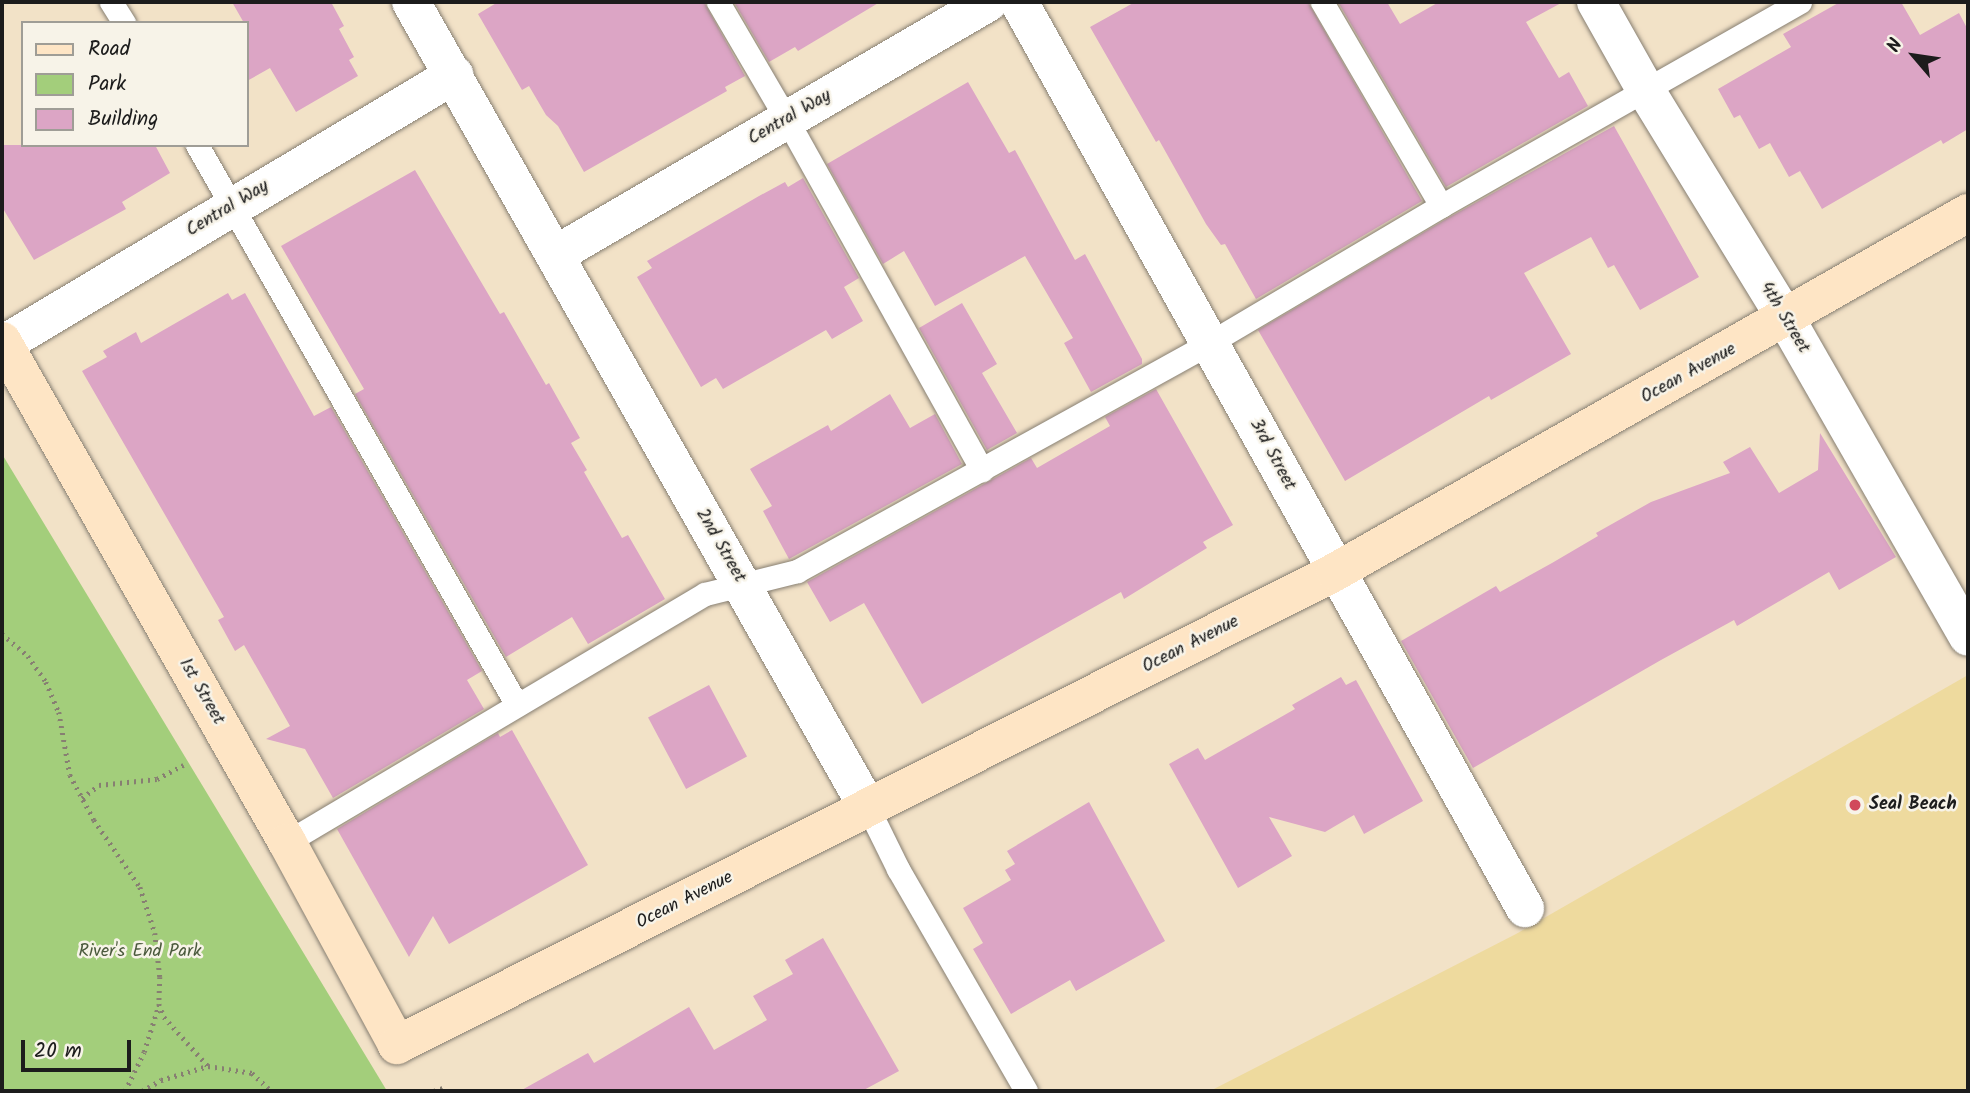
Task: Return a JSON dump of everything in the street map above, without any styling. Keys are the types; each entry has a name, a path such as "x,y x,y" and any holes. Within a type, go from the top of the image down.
{"street":[{"name":"2nd Street","path":"411,2 869,810"},
{"name":"Central Way","path":"555,256 989,2"},
{"name":"3rd Street","path":"1019,2 1525,908"},
{"name":"4th Street","path":"1596,2 1645,89 1786,319 1968,637"},
{"name":"Central Way","path":"2,343 454,75"},
{"name":"Ocean Avenue","path":"397,1045 869,810 1335,572 1786,319 1968,213"},
{"name":"1st Street","path":"2,343 287,842 397,1045"}],"lane":[{"path":"111,2 123,21"},
{"path":"718,2 787,120 982,470"},
{"path":"1322,2 1441,206"},
{"path":"287,842 705,594 743,587 797,571 1211,342 1441,206 1800,2"},
{"path":"198,147 517,705"},
{"name":"2nd Street","path":"869,810 898,869 1026,1091"}],"path":[{"path":"2,634 28,656 46,682 60,712 70,775 94,820 140,887 155,933 160,977 159,1004 144,1052 125,1091"},
{"path":"82,798 99,785 157,779 183,765"},
{"path":"159,1004 164,1017 184,1043 208,1066"},
{"path":"142,1091 162,1080 208,1066 252,1073 271,1091"},
{"path":"434,1091 443,1088"}],"green space":[{"name":"River's End Park","path":"2,454 387,1091 2,1091"}],"sand":[{"name":"Seal Beach","path":"1968,675 1968,1091 1210,1091 1516,934"}],"building":[{"path":"232,2 331,2 344,26 339,29 354,57 349,60 358,76 296,112 270,68 248,80 248,21 243,21"},
{"path":"498,2 704,2 745,76 725,87 727,91 584,172 558,126 546,115 529,86 522,90 478,14"},
{"path":"734,2 880,2 798,51 795,47 769,62"},
{"path":"1135,2 1308,2 1422,201 1256,299 1225,244 1221,245 1206,224 1159,140 1156,142 1090,27"},
{"path":"1338,2 1387,2 1400,24 1439,2 1563,2 1526,22 1559,78 1569,72 1588,106 1446,187"},
{"path":"1840,2 1901,2 1920,35 1959,13 1968,30 1968,129 1943,144 1941,140 1822,209 1800,171 1789,177 1770,143 1759,149 1740,115 1734,118 1718,89 1791,47 1783,34"},
{"path":"968,82 1009,153 1015,150 1075,260 1085,254 1142,359 1142,364 1091,392 1064,343 1073,338 1025,256 935,306 904,251 883,264 827,164"},
{"path":"1614,126 1699,277 1640,310 1614,265 1608,268 1591,237 1524,273 1571,354 1491,400 1489,396 1345,481 1258,330 1448,218"},
{"path":"2,145 156,147 170,173 122,202 126,209 34,260 2,207"},
{"path":"415,170 500,314 504,312 546,385 549,383 580,438 571,443 587,470 584,472 622,538 628,535 665,599 588,644 572,617 506,657 355,394 364,389 281,246"},
{"path":"803,178 859,278 844,287 863,321 832,339 826,330 723,389 716,378 701,387 637,277 652,268 647,261 785,182 788,187"},
{"path":"228,293 232,300 245,293 314,416 331,407 482,671 467,680 484,709 333,798 305,749 266,739 290,726 244,645 235,651 218,620 224,617 82,371 107,357 103,351 136,332 141,343"},
{"path":"962,303 997,364 982,373 1017,433 987,450 919,328"},
{"path":"1156,389 1233,525 1203,542 1207,548 1124,599 1121,592 922,704 864,603 830,622 807,582 1031,458 1037,468 1110,426 1105,417"},
{"path":"890,394 910,428 935,414 962,464 789,559 763,511 772,506 750,469 828,425 831,431"},
{"path":"1820,433 1896,557 1839,590 1829,572 1737,626 1734,620 1661,660 1473,768 1401,641 1496,586 1500,592 1651,502 1730,473 1723,462 1750,447 1779,493 1818,470"},
{"path":"1341,677 1346,685 1356,680 1423,801 1364,834 1354,815 1325,832 1269,817 1292,856 1238,888 1169,764 1198,748 1205,760 1295,709 1292,705"},
{"path":"709,685 747,757 686,789 648,717"},
{"path":"512,730 588,865 449,944 433,916 409,957 337,829 498,733 500,737"},
{"path":"1089,802 1165,941 1076,991 1070,980 1011,1014 973,949 983,943 963,908 1011,880 1005,870 1015,864 1007,851"},
{"path":"823,938 899,1071 862,1091 520,1091 588,1053 594,1063 689,1007 714,1050 767,1020 753,996 793,974 785,960"}],"place":[{"name":"Seal Beach","path":"1855,805"}]}
